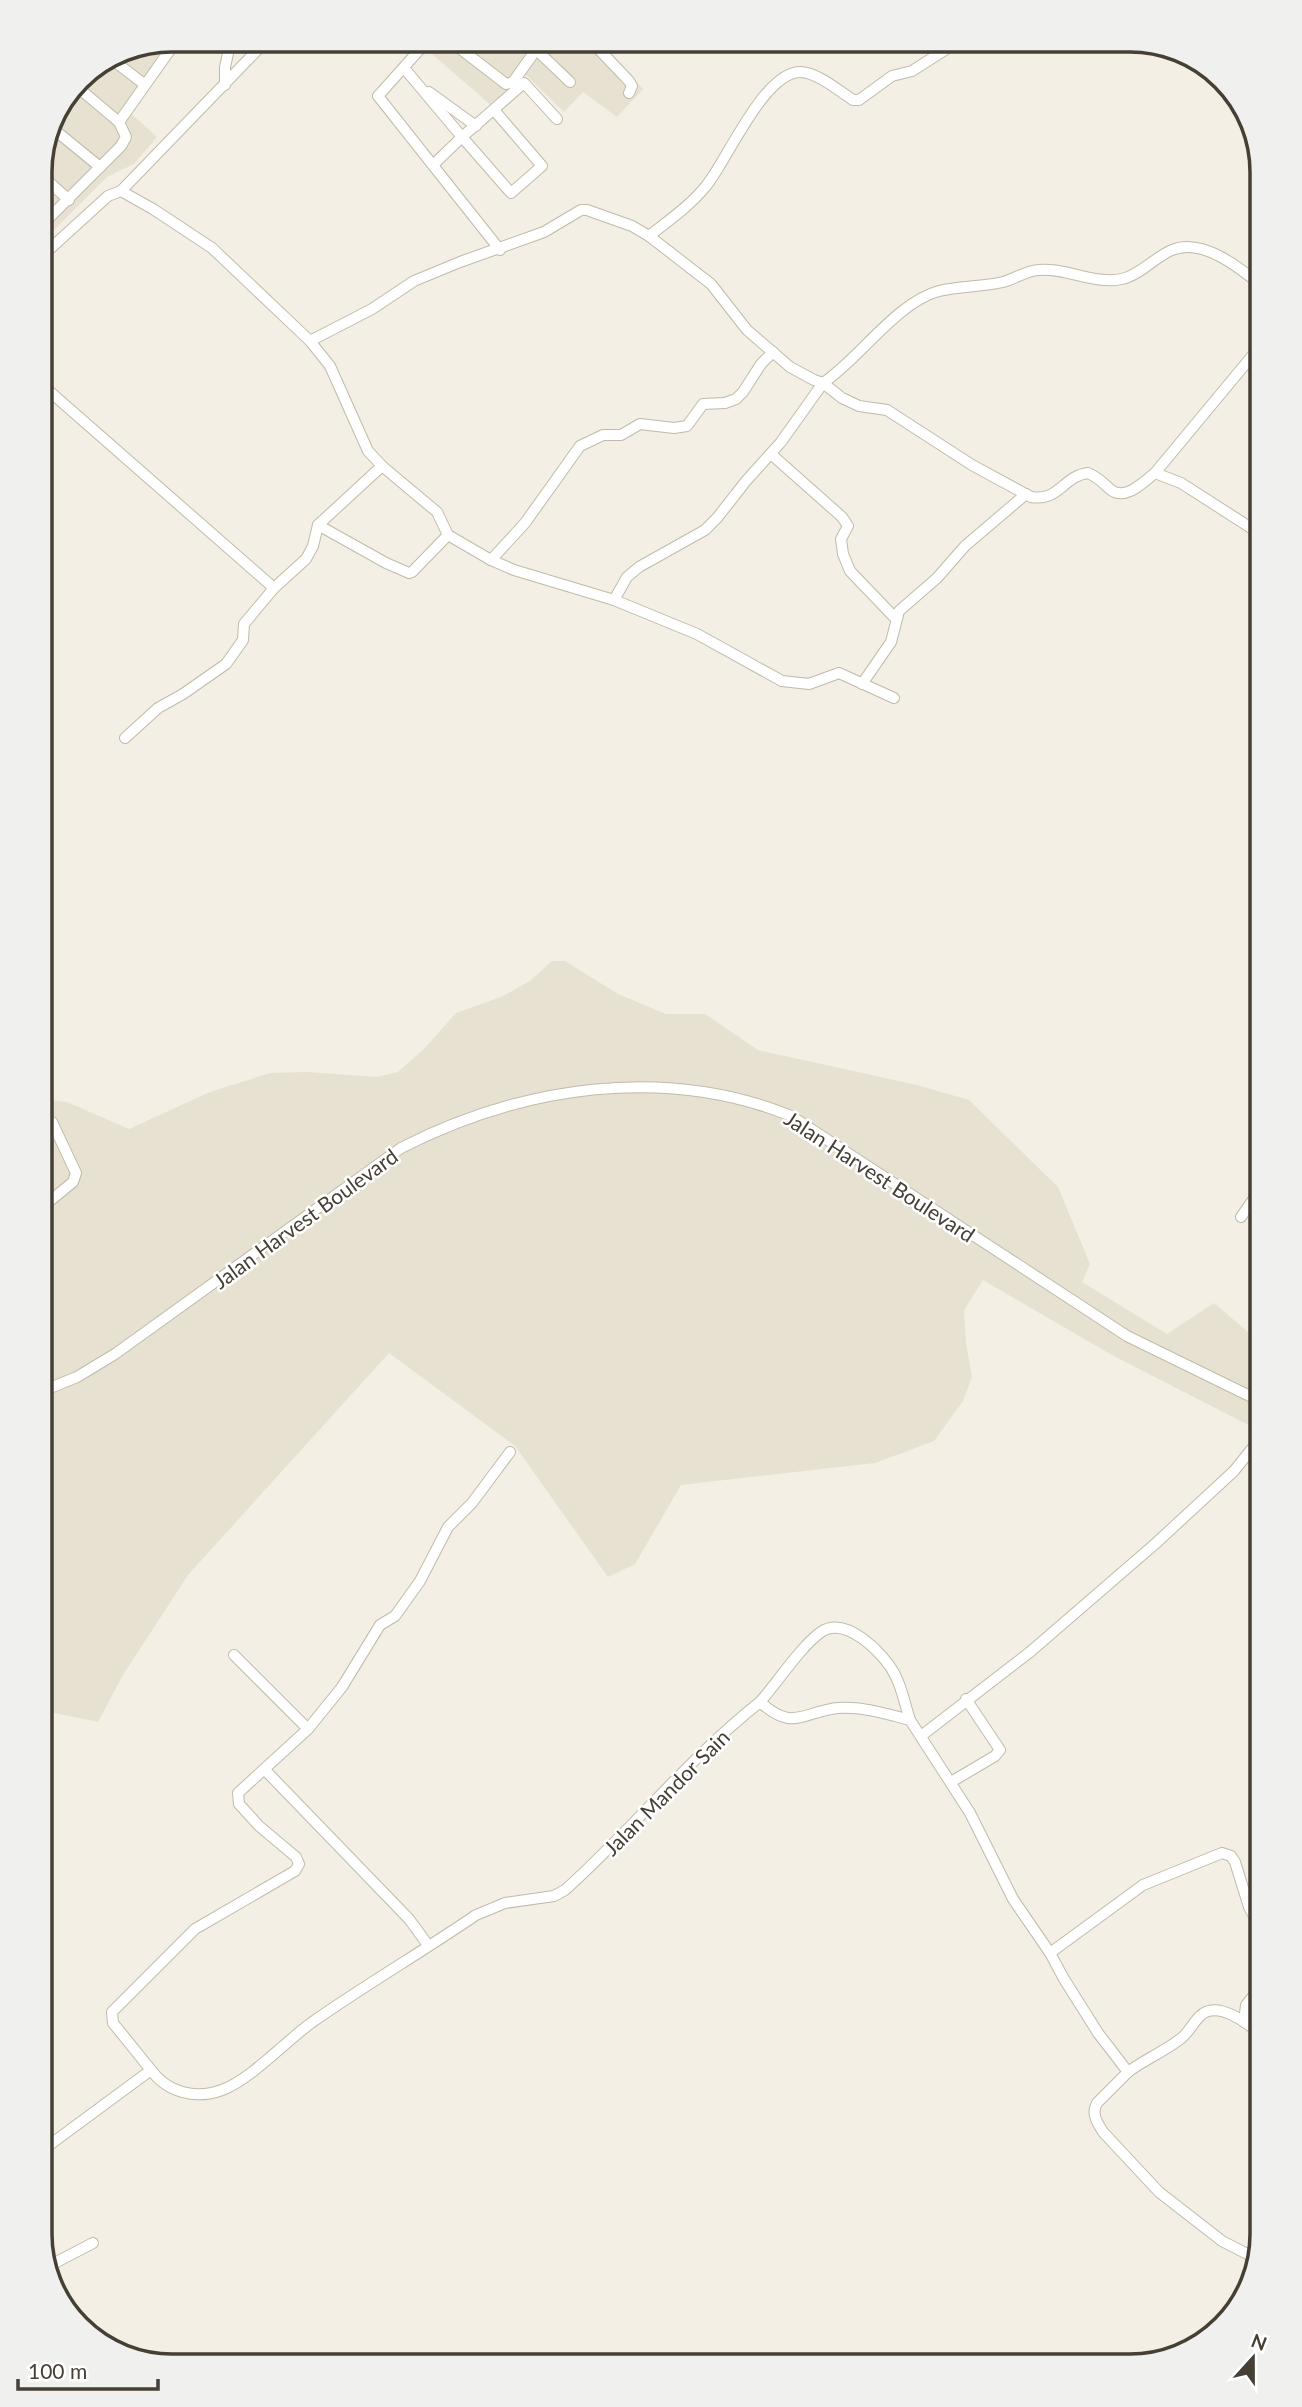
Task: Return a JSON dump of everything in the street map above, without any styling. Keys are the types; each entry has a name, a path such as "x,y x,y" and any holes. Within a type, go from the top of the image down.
{"street":[{"path":"225,85 228,52"},
{"path":"53,245 108,196 121,191 256,52"},
{"path":"417,52 378,96 500,250"},
{"path":"465,52 506,84 513,82 533,52"},
{"path":"546,52 570,82"},
{"path":"602,52 629,81 632,86 629,93"},
{"path":"119,122 168,53"},
{"path":"649,236 681,212 706,186 727,155 742,125 771,89 789,75 801,72 813,76 853,100 859,100 881,82 912,71 940,53"},
{"path":"120,65 144,84"},
{"path":"404,68 511,193 542,166 494,110"},
{"path":"433,165 524,83 557,119"},
{"path":"417,84 476,126"},
{"path":"53,214 124,141 125,133 119,122 83,92"},
{"path":"59,134 100,167"},
{"path":"53,186 69,200"},
{"path":"121,191 212,248 310,341 330,366 368,451 437,512 448,535 514,570 614,600 697,634 782,681 809,684 839,673 894,698"},
{"path":"310,341 372,309 414,281 544,232 582,210 587,210 632,226 649,236 711,284 747,330 790,367 823,383 842,398 859,406 887,410 972,464 1040,499 1054,495 1072,479 1088,473 1098,477 1112,491 1123,494 1155,473 1250,358"},
{"path":"614,600 627,578 639,567 705,530 781,442 823,383 911,305 938,291 1004,282 1038,270 1121,279 1172,249 1185,246 1201,248 1250,278"},
{"path":"491,560 525,523 580,446 603,435 621,435 640,424 674,429 687,426 703,404 730,401 743,392 761,364 773,352"},
{"path":"53,394 275,588"},
{"path":"771,454 846,522 848,529 841,542 847,566 896,620"},
{"path":"125,738 158,708 226,664 243,640 244,624 275,588 306,559 313,546 318,525 382,466"},
{"path":"1155,473 1181,483 1250,526"},
{"path":"862,684 891,642 902,607 937,578 965,546 1026,494"},
{"path":"318,525 409,573 448,535"},
{"name":"Jalan Harvest Boulevard","path":"52,1387 77,1377 115,1354 401,1148 440,1128 475,1115 552,1095 631,1087 704,1091 737,1097 791,1116 1127,1336 1250,1396"},
{"path":"53,1125 76,1173 74,1182 53,1199"},
{"path":"1241,1217 1250,1204"},
{"path":"921,1736 1030,1652 1155,1544 1234,1471 1250,1451"},
{"path":"428,1945 409,1919 265,1769 308,1729 342,1687 380,1625 395,1616 420,1581 448,1527 472,1503 510,1452"},
{"name":"Jalan Mandor Sain","path":"265,1769 238,1793 239,1804 259,1826 296,1857 299,1864 295,1871 195,1929 111,2012 113,2023 158,2080 178,2092 203,2094 221,2091 241,2081 302,2031 476,1915 505,1903 554,1896 565,1890 741,1717 760,1703 820,1633 837,1627 851,1630 867,1642 894,1673 910,1720"},
{"path":"234,1655 308,1729"},
{"path":"951,1782 1000,1750 966,1699"},
{"path":"760,1703 782,1718 795,1719 838,1708 881,1712 910,1720 970,1813 1013,1899 1051,1953 1098,2033 1128,2072"},
{"path":"1051,1953 1143,1885 1222,1853 1231,1856 1235,1862 1250,1909"},
{"path":"1244,2022 1246,2005 1250,1999"},
{"path":"1247,2254 1222,2241 1159,2192 1103,2132 1096,2121 1094,2108 1128,2072 1184,2036 1202,2014 1220,2011 1250,2027"},
{"path":"52,2143 150,2070"},
{"path":"56,2262 93,2243"}],"shaded area":[{"path":"430,52 610,52 643,89 617,117 583,92 564,112 526,75 493,107"},
{"path":"164,53 128,111 157,137 134,164 107,177 53,231 53,164 57,141 65,119 77,99 93,82 112,69 134,59"},
{"path":"552,961 565,961 618,994 666,1014 705,1014 758,1050 917,1085 969,1100 1058,1187 1090,1264 1082,1282 1167,1334 1214,1303 1250,1334 1250,1426 1110,1354 983,1280 964,1310 972,1377 963,1401 934,1441 875,1463 681,1485 635,1564 608,1577 515,1446 389,1353 188,1575 123,1675 98,1722 52,1713 53,1100 67,1102 129,1129 210,1092 270,1073 307,1072 377,1077 398,1072 425,1048 456,1013 501,997 530,981"}]}
